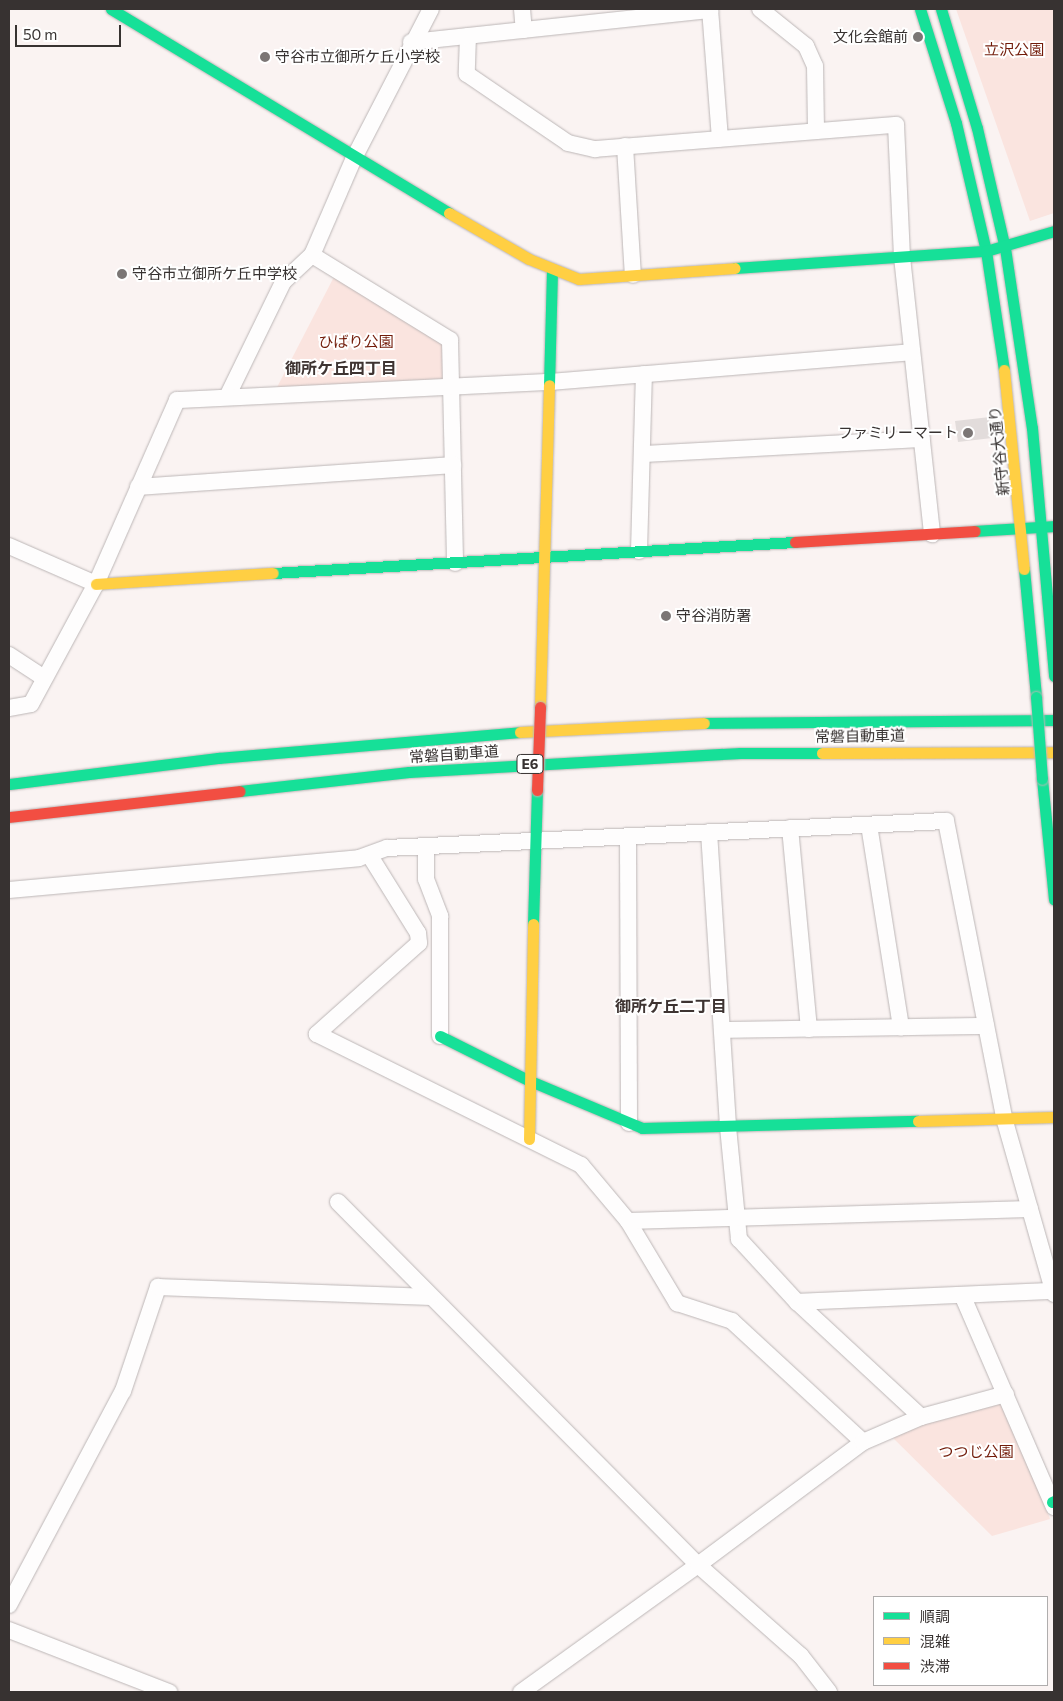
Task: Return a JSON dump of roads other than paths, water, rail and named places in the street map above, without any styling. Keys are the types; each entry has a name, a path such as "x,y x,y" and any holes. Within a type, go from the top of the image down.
{"main road":[{"path":"111,9 354,158 529,259 579,280 986,251 1005,248 1054,231"},
{"name":"新守谷大通り","path":"920,9 956,123 986,251 1001,334 1022,529 1042,779 1054,898"},
{"path":"941,9 977,128 1005,248 1049,527 1054,676"},
{"path":"529,1139 528,1080 552,269"},
{"path":"96,584 1049,527"},
{"name":"常磐自動車道","path":"9,784 238,756 578,728 751,721 1054,720"},
{"name":"常磐自動車道","path":"9,817 409,772 740,753 1054,752"},
{"path":"440,1036 528,1080 642,1128 1054,1117"}],"street":[{"path":"227,397 283,282 312,255 354,158 411,42 431,9"},
{"path":"522,9 524,30"},
{"path":"411,42 524,30 611,15 710,9 720,139"},
{"path":"760,9 806,46 815,66 816,131"},
{"path":"468,36 467,74 568,143 595,149 896,125 902,257 932,534"},
{"path":"625,146 633,275"},
{"path":"312,255 450,340 455,563"},
{"path":"9,708 31,704 96,584 177,400 550,382 912,352"},
{"path":"639,551 644,374"},
{"path":"643,454 922,439"},
{"path":"138,487 453,465"},
{"path":"9,546 96,584"},
{"path":"9,656 44,678"},
{"path":"9,890 370,856 387,848 946,821 1004,1118 1054,1292 797,1302"},
{"path":"869,825 901,1027"},
{"path":"790,828 809,1029"},
{"path":"709,832 728,1127 740,1239 797,1302 921,1417"},
{"path":"628,836 629,1123"},
{"path":"426,846 426,879 440,916 440,1036"},
{"path":"370,856 418,933 419,943 317,1034 581,1165 628,1220 677,1304 732,1321 863,1442"},
{"path":"722,1030 986,1026"},
{"path":"338,1202 430,1297 698,1565 801,1656 829,1692"},
{"path":"628,1220 1030,1208"},
{"path":"9,1605 122,1391 158,1287 430,1297"},
{"path":"963,1297 1054,1504"},
{"path":"522,1692 698,1565 863,1442 921,1417 1006,1394"},
{"path":"9,1630 169,1692"}],"place":[{"name":"文化会館前","path":"918,37"},
{"name":"守谷市立御所ケ丘小学校","path":"265,57"},
{"name":"守谷市立御所ケ丘中学校","path":"122,274"},
{"name":"ファミリーマート","path":"968,433"},
{"name":"守谷消防署","path":"666,616"}],"district":[{"name":"御所ケ丘四丁目","path":"341,368"},
{"name":"御所ケ丘二丁目","path":"671,1006"}],"park label":[{"name":"立沢公園","path":"1014,50"},
{"name":"ひばり公園","path":"356,342"},
{"name":"つつじ公園","path":"976,1452"}]}
